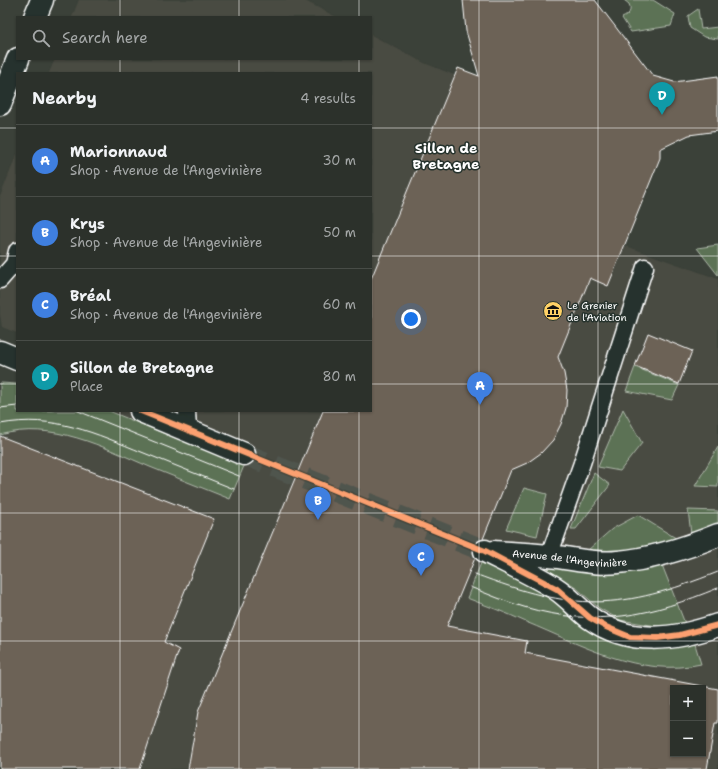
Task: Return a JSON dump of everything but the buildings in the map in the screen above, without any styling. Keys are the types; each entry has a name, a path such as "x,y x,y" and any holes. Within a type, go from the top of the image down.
{"street":[{"path":"35,16 42,0"},
{"path":"0,104 18,60"},
{"path":"0,352 16,359"},
{"path":"146,412 188,421 244,454"},
{"name":"Avenue de l'Angevinière","path":"718,535 659,555 618,562 584,561 548,556 485,551 557,589 590,618 606,627 630,637 658,638 680,635 718,625"}],"lane":[{"path":"0,280 14,264 16,255"},
{"path":"548,556 582,464 645,267"}],"shaded area":[{"path":"79,0 303,0 334,16 72,16"},
{"path":"372,36 424,63 603,135 569,222 626,246 718,279 718,769 0,769 0,437 4,436 16,406 16,412 372,412 372,72 49,72 55,60 372,60"},
{"path":"16,157 16,333 2,327 0,314 0,197"}],"green space":[{"path":"624,0 653,0 675,14 671,26 631,32 622,18 630,11 629,4"},
{"path":"698,9 701,29 718,27 718,39 704,37 690,28 688,16"},
{"path":"718,245 718,275 697,248"},
{"path":"635,367 679,385 672,400 626,391"},
{"path":"0,383 16,384 16,412 111,412 244,466 230,499 114,451 77,438 58,433 39,431 19,431 0,435"},
{"path":"623,409 642,443 620,471 598,467"},
{"path":"718,447 718,487 695,486"},
{"path":"594,473 610,485 576,529 571,529"},
{"path":"524,488 547,494 537,536 506,529"},
{"path":"688,510 718,511 718,528 677,543 610,552 588,550 612,529 638,515 679,540 691,534"},
{"path":"481,563 541,588 596,633 619,644 631,647 657,648 682,645 694,641 701,664 678,667 655,667 611,657 467,598"},
{"path":"539,565 662,565 686,626 663,627 620,620 599,608 573,585 537,569"}],"tunnel":[{"path":"244,454 485,551"}],"tram line":[{"path":"0,408 16,406"},
{"path":"80,412 239,476"},
{"path":"0,424 39,422 74,427 91,432 234,489"},
{"path":"475,574 541,595 570,600 597,602 624,600 653,594 718,572"},
{"path":"470,587 517,605 576,617 600,618 646,612 669,606 718,588"}],"cycle path":[{"path":"143,412 485,551 557,589 590,618 606,627 630,637 657,638 680,635 718,625"}],"place":[{"name":"Sillon de Bretagne","path":"662,115"},
{"name":"Le Grenier de l'Aviation","path":"553,311"},
{"name":"Marionnaud","path":"480,405"},
{"name":"Krys","path":"318,520"},
{"name":"Bréal","path":"421,576"}],"district":[{"name":"Sillon de Bretagne","path":"446,156"}]}
